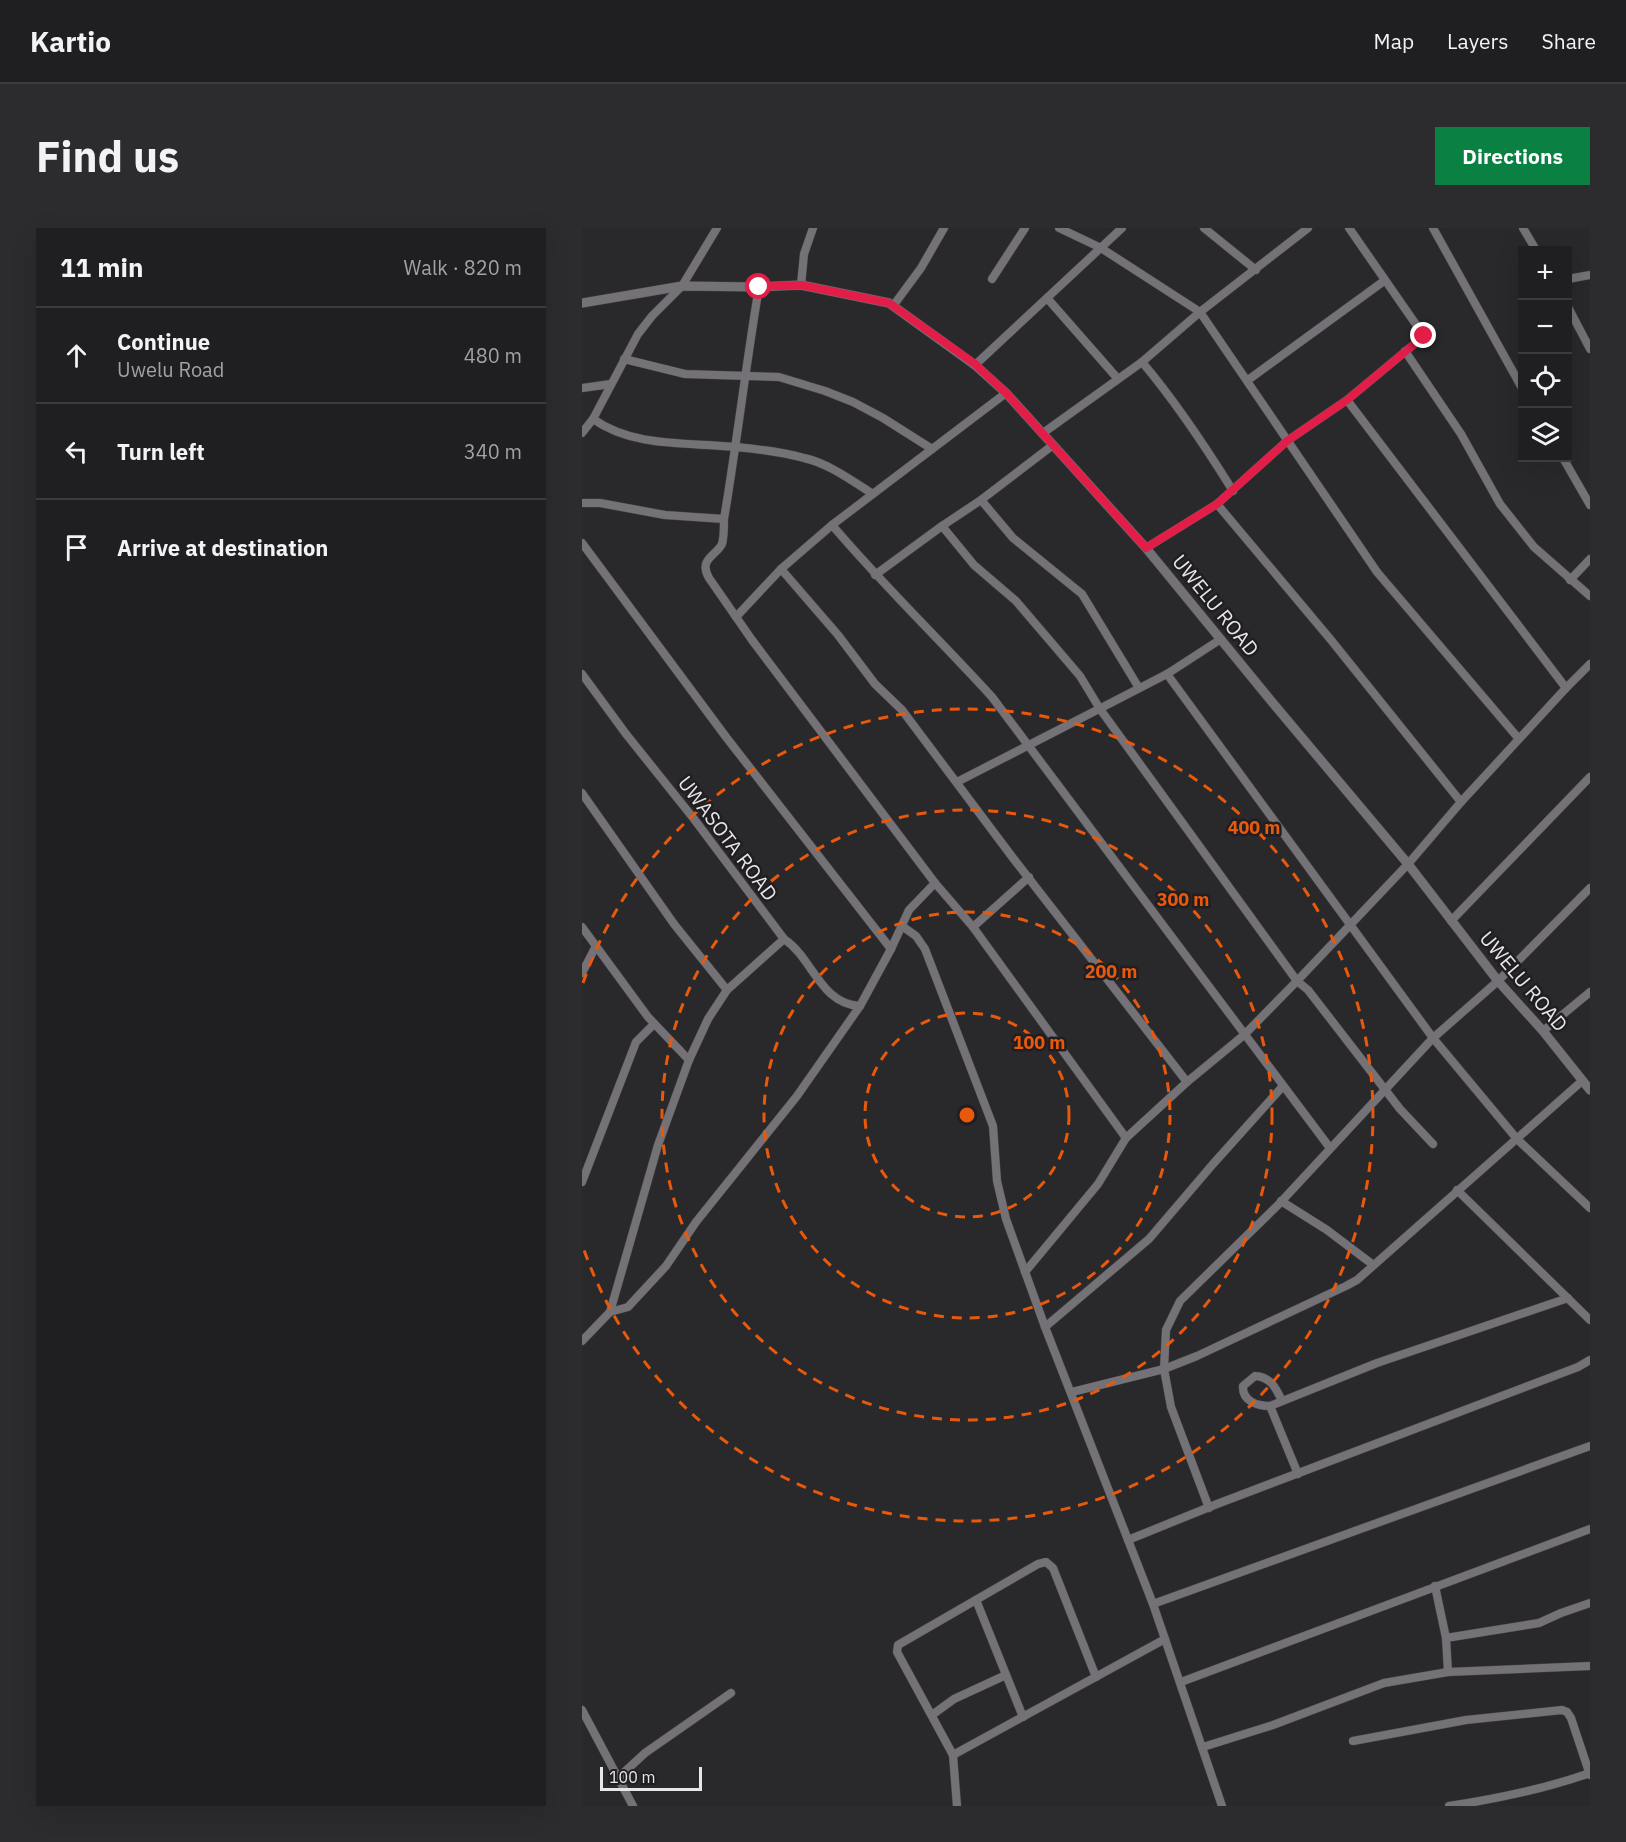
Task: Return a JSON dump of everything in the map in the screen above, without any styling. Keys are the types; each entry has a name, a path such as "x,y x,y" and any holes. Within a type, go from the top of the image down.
{"street":[{"path":"582,433 593,419 638,333 682,286 717,228"},
{"path":"801,285 804,254 813,228"},
{"path":"893,306 921,268 944,228"},
{"path":"992,279 1024,228"},
{"path":"1059,228 1101,248 1200,312 1377,572 1519,739"},
{"path":"975,364 1122,228"},
{"path":"1204,228 1256,270"},
{"path":"1043,433 1142,362 1200,312 1308,228"},
{"path":"1146,548 1217,504 1287,441 1347,400 1424,336 1349,228"},
{"path":"1433,228 1518,381"},
{"path":"1522,228 1533,246"},
{"path":"1572,278 1590,275"},
{"path":"1248,380 1384,281"},
{"name":"UWELU ROAD","path":"582,303 682,286 801,285 880,300 893,306 975,364 1006,393 1146,548 1408,864 1498,981 1543,1031 1590,1090"},
{"path":"759,287 744,377 737,447 724,519 722,544 709,558 706,567 707,574 736,617 935,883 973,927 1125,1138"},
{"path":"1047,298 1118,379"},
{"path":"1572,315 1590,349"},
{"path":"1405,351 1461,434 1500,504 1534,547 1590,597"},
{"path":"624,359 685,374 778,377 853,402 932,448"},
{"path":"1142,362 1182,413 1233,491"},
{"path":"582,388 611,384"},
{"path":"736,617 781,569 832,525 1006,393"},
{"path":"1347,400 1566,688"},
{"path":"593,419 625,436 672,443 737,447 806,458 842,475 873,494"},
{"path":"875,575 1053,446"},
{"path":"1565,462 1590,505"},
{"path":"981,500 1012,538 1082,594 1139,688"},
{"path":"582,503 600,503 665,515 724,519"},
{"path":"1217,504 1461,802"},
{"path":"832,525 875,575 934,633 992,697 1330,1148"},
{"path":"942,526 974,565 1016,601 1080,676 1100,709 1297,981 1308,990 1384,1089 1432,1144"},
{"path":"582,543 726,737 891,949"},
{"path":"1570,580 1590,560"},
{"path":"781,569 875,684 902,710 1187,1082"},
{"path":"957,782 1167,674 1221,639"},
{"path":"1025,1272 1098,1184 1125,1138 1244,1035 1297,981 1408,864 1461,802 1590,664"},
{"name":"UWASOTA ROAD","path":"582,674 784,939 794,945 818,980 832,996 848,1005 860,1005"},
{"path":"1167,674 1433,1038 1517,1139 1590,1208"},
{"path":"1451,921 1590,777"},
{"path":"582,793 674,924 726,990"},
{"path":"973,927 1029,877"},
{"path":"610,1312 628,1307 666,1266 696,1222 797,1096 860,1005 891,949 909,910 935,883"},
{"path":"1209,1508 1172,1407 1164,1369 1166,1330 1180,1301 1281,1201 1433,1038 1498,981 1590,888"},
{"path":"902,926 916,936 925,948 993,1126 997,1181 1006,1219 1045,1327 1154,1604 1222,1806"},
{"path":"582,927 654,1024 689,1060"},
{"path":"582,1341 610,1312 658,1145 689,1060 708,1019 726,990 784,939"},
{"path":"582,973 596,946"},
{"path":"1543,1031 1590,992"},
{"path":"582,1182 636,1042 654,1024"},
{"path":"1071,1392 1164,1369 1197,1356 1357,1280 1372,1264 1582,1081"},
{"path":"1045,1327 1149,1239 1283,1086"},
{"path":"1458,1190 1590,1320"},
{"path":"1281,1201 1327,1230 1372,1264"},
{"path":"1282,1401 1270,1381 1264,1377 1255,1376 1243,1386 1242,1392 1246,1398 1255,1404 1270,1406 1377,1363 1568,1298"},
{"path":"1128,1540 1578,1367 1590,1360"},
{"path":"1270,1406 1298,1474"},
{"path":"1154,1604 1590,1446"},
{"path":"1181,1682 1590,1529"},
{"path":"957,1806 953,1755 896,1647 900,1643 1038,1564 1046,1562 1053,1568 1096,1677"},
{"path":"1435,1586 1446,1638 1448,1672"},
{"path":"976,1600 1023,1717"},
{"path":"1446,1638 1539,1623 1590,1603"},
{"path":"953,1755 1165,1639"},
{"path":"1203,1747 1273,1725 1384,1683 1448,1672 1590,1665"},
{"path":"932,1715 961,1695 1006,1675"},
{"path":"619,1777 645,1754 731,1692"},
{"path":"582,1710 633,1806"},
{"path":"1353,1741 1466,1720 1562,1710 1567,1712 1590,1774 1552,1786 1449,1806"}],"route":[{"path":"759,287 801,285 889,303 975,364 1006,393 1146,548 1217,504 1287,441 1347,400 1424,336"}]}
